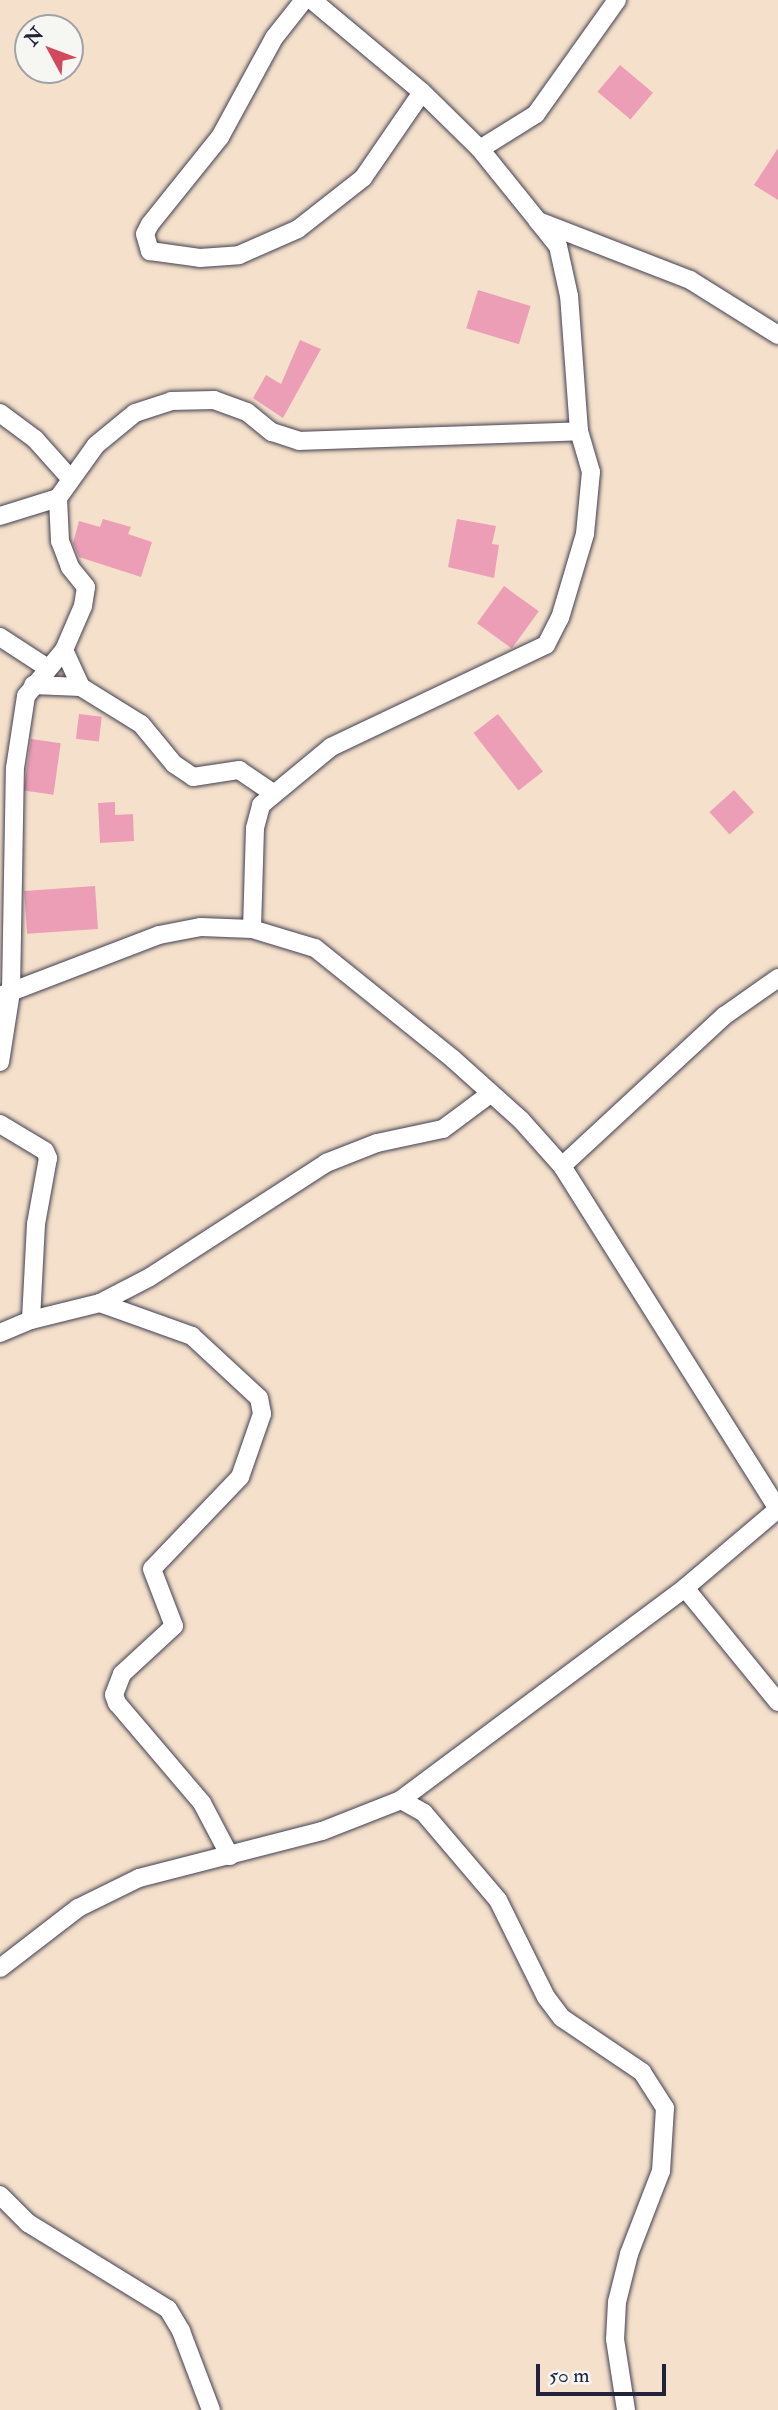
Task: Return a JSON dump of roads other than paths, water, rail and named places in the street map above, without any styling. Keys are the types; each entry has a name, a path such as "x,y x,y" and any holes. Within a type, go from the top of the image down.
{"street":[{"path":"304,0 274,38 220,137 150,224 145,234 150,251 200,258 239,255 298,229 363,178 422,93"},
{"path":"252,929 256,828 261,805 272,793 331,747 546,645 560,618 585,534 590,472 579,431 569,296 558,246 480,149 422,93 312,0"},
{"path":"480,149 536,114 617,0"},
{"path":"538,221 690,279 778,335"},
{"path":"0,1062 15,768 26,696 46,667 64,650 77,627 86,587 70,567 60,541 58,498 69,477 96,445 135,413 171,401 214,400 247,412 272,432 299,441 579,431"},
{"path":"0,413 35,439 69,477"},
{"path":"0,516 58,498"},
{"path":"0,637 46,667"},
{"path":"64,650 81,687"},
{"path":"33,685 81,687 141,724 174,764 193,777 239,770 272,793"},
{"path":"0,1968 90,1902 139,1878 322,1831 401,1800 685,1588 778,1509 562,1166 490,1094 342,966 315,948 252,929 201,927 159,935 5,994"},
{"path":"562,1166 724,1016 778,978"},
{"path":"0,1333 31,1320 100,1303 150,1277 326,1163 377,1143 443,1129 490,1094"},
{"path":"0,1124 45,1151 48,1158 36,1224 31,1320"},
{"path":"100,1303 192,1336 259,1398 262,1414 240,1477 152,1569 174,1626 122,1674 114,1695 117,1703 202,1803 230,1856"},
{"path":"685,1588 778,1702"},
{"path":"401,1800 424,1813 498,1900 546,1997 562,2018 642,2072 665,2108 661,2171 629,2255 617,2302 615,2339 626,2410"},
{"path":"0,2195 28,2223 168,2309 181,2331 211,2410"}]}
